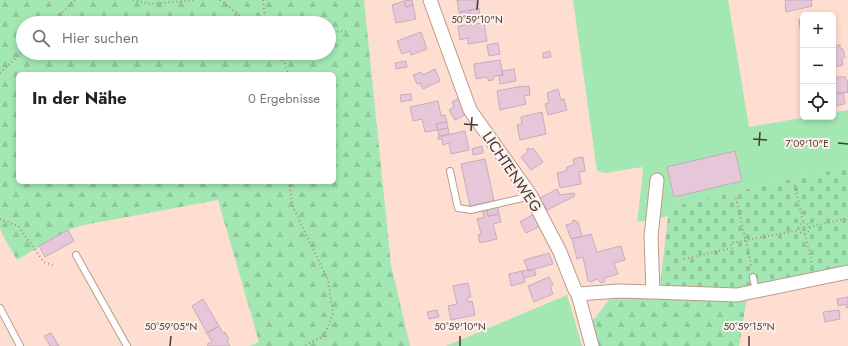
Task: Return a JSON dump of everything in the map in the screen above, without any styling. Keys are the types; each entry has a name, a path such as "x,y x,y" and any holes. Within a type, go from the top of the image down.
{"street":[{"name":"LICHTENWEG","path":"430,0 470,110 531,196 560,252 578,294 592,346"},
{"path":"653,292 651,237 657,180"},
{"path":"578,294 620,291 737,295 848,272"}],"lane":[{"path":"450,171 458,208 471,210 531,196"},
{"path":"76,255 127,346"},
{"path":"753,277 756,292"},
{"path":"0,308 20,346"}],"path":[{"path":"58,16 75,0"},
{"path":"133,0 150,4 195,0"},
{"path":"220,0 241,16"},
{"path":"263,0 265,16"},
{"path":"336,32 349,31"},
{"path":"0,73 16,58"},
{"path":"282,60 287,72"},
{"path":"289,184 293,207 328,280 333,314 324,336 303,346"},
{"path":"795,185 803,222 809,227"},
{"path":"736,198 753,277"},
{"path":"809,227 848,218"},
{"path":"0,219 18,226 44,262 54,266"},
{"path":"799,230 799,226 803,222"},
{"path":"805,234 809,231 809,227"},
{"path":"684,259 732,248 731,243 799,230 805,234 814,274"}],"green space":[{"path":"0,0 364,0 391,265 410,346 249,346 259,342 218,200 84,225 68,230 17,260 0,228"},
{"path":"573,0 728,0 749,127 800,118 800,120 836,120 836,112 848,110 848,167 679,205 668,216 637,222 643,173 642,167 606,173 597,171"},
{"path":"848,167 848,276 755,296 660,286 668,216 679,205"},
{"path":"567,295 582,346 446,346"},
{"path":"611,297 747,298 739,346 597,346 591,323"}],"building":[{"path":"412,0 413,5 406,7 404,1"},
{"path":"457,0 476,0 477,9 459,12"},
{"path":"785,0 813,0 811,1 812,6 786,12"},
{"path":"404,1 406,7 413,5 416,19 396,23 392,5"},
{"path":"479,8 480,17 460,20 459,13 470,12 470,10"},
{"path":"484,23 487,41 468,44 468,38 460,40 458,26"},
{"path":"421,32 427,49 411,55 410,51 402,54 397,41"},
{"path":"498,43 500,54 489,56 487,45"},
{"path":"840,45 840,48 843,49 845,57 842,59 843,65 836,66 836,48 836,46"},
{"path":"550,51 551,57 543,58 543,53"},
{"path":"500,60 503,75 494,76 493,80 489,81 487,77 476,79 474,64"},
{"path":"406,61 407,67 396,69 395,63"},
{"path":"435,69 440,81 423,89 420,83 417,84 413,75 421,72 423,75"},
{"path":"514,69 516,81 500,84 499,76 503,75 502,71"},
{"path":"836,77 845,77 848,82 848,92 836,94"},
{"path":"529,86 530,95 524,96 526,104 500,110 497,91"},
{"path":"558,89 561,100 564,99 567,110 548,115 545,104 549,103 547,93"},
{"path":"848,92 843,93 844,104 836,106 836,94"},
{"path":"411,94 412,100 401,102 400,95"},
{"path":"459,98 467,114 455,120 449,110 454,107 452,102"},
{"path":"438,101 441,116 445,115 447,122 436,124 438,130 425,132 422,119 413,121 410,107"},
{"path":"542,112 546,134 520,140 517,125 522,124 521,117"},
{"path":"447,122 448,128 438,130 436,124"},
{"path":"448,128 449,134 439,136 438,130"},
{"path":"465,131 469,150 451,154 449,143 443,145 442,139 438,139 438,137"},
{"path":"482,146 483,153 473,155 472,149"},
{"path":"529,148 531,150 533,148 543,162 531,170 521,157 528,152 526,150"},
{"path":"735,151 742,181 674,197 667,167"},
{"path":"583,157 585,171 579,172 581,184 560,188 557,173 566,171 567,167 574,165 573,159"},
{"path":"485,159 494,201 470,206 461,164"},
{"path":"557,189 560,195 574,193 575,196 547,210 540,198"},
{"path":"498,207 499,214 488,216 487,209"},
{"path":"487,210 488,216 499,214 501,222 493,224 497,239 480,243 478,235 481,234 477,219 484,217 483,211"},
{"path":"534,214 540,226 526,233 520,222"},
{"path":"575,220 578,222 582,236 571,239 566,225 573,223 572,221"},
{"path":"68,230 74,241 45,257 39,246"},
{"path":"591,234 597,252 621,246 625,260 614,263 618,274 605,278 604,282 601,283 597,279 591,282 588,281 583,257 577,259 572,239"},
{"path":"549,253 553,264 528,271 524,260"},
{"path":"534,269 536,275 524,278 522,271"},
{"path":"522,271 525,282 511,286 509,274"},
{"path":"549,277 553,285 550,286 553,294 534,302 528,286"},
{"path":"468,283 471,297 467,300 468,302 472,301 475,315 451,320 448,306 457,304 453,286"},
{"path":"848,297 848,307 846,308 846,304 838,306 837,299"},
{"path":"203,299 219,326 207,333 192,306"},
{"path":"437,310 439,317 429,319 427,312"},
{"path":"839,310 840,319 825,322 823,312"},
{"path":"219,326 223,333 225,332 230,346 208,346 207,344 212,342 207,333"},
{"path":"51,333 59,346 50,346 44,336"}]}
